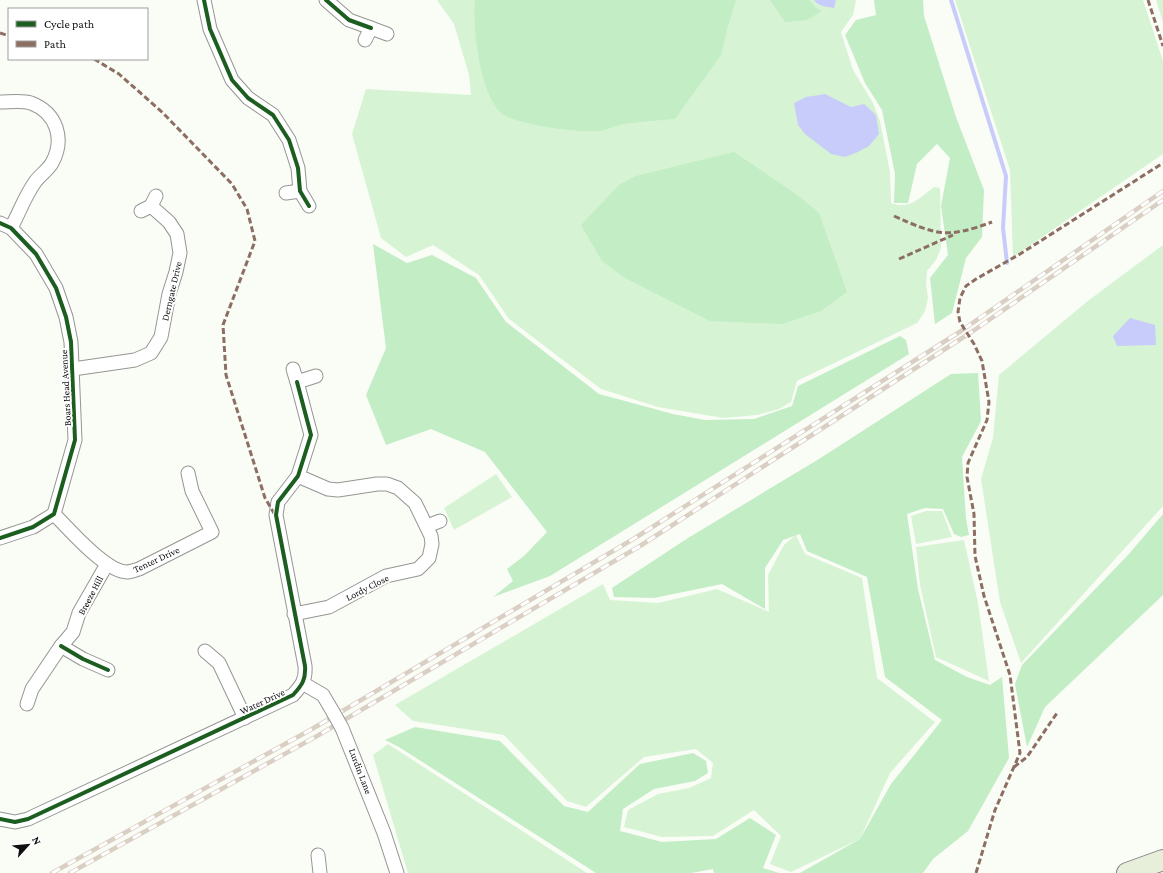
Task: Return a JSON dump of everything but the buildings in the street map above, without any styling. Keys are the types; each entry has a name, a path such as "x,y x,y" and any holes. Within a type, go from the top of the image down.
{"main road":[{"path":"1127,873 1163,860"}],"street":[{"path":"204,0 210,29 232,80 248,98 273,115 289,140 298,168 300,191 310,206"},
{"path":"326,0 349,20 387,34"},
{"path":"365,40 371,28"},
{"path":"0,102 30,102 46,111 57,125 58,149 51,165 32,187 6,226"},
{"path":"286,192 300,191"},
{"name":"Derngate Drive","path":"73,369 135,360 151,353 161,337 168,294 176,272 180,253 177,234 169,222 149,204"},
{"name":"Boars Head Avenue","path":"6,226 36,254 56,288 66,317 73,369 75,440 54,514"},
{"path":"304,684 306,675 305,666 276,515 278,502 298,476 311,435 295,375 316,376"},
{"name":"Tenter Drive","path":"54,514 107,564 126,572 139,569 212,532 192,491 188,473"},
{"name":"Lordy Close","path":"294,614 329,607 386,576 418,569 425,564 432,551 431,536 415,503 398,488 387,484 377,484 338,490 328,489 298,476"},
{"path":"0,538 33,527 54,514"},
{"path":"427,526 440,521"},
{"name":"Breeze Hill","path":"27,704 32,689 61,646 73,632 79,613 107,564"},
{"path":"61,646 83,659 108,670"},
{"name":"Water Drive","path":"205,651 219,663 244,718"},
{"name":"Lurdin Lane","path":"304,684 323,695 342,728 384,833 397,873"},
{"name":"Water Drive","path":"0,819 15,822 28,819 293,695 304,684"},
{"path":"318,855 320,873"}],"green space":[{"path":"437,0 856,0 853,15 841,32 853,70 873,103 880,121 890,172 891,203 897,205 909,204 919,199 934,187 940,188 941,248 936,260 927,271 926,284 928,298 925,311 917,323 797,381 791,402 779,409 757,415 723,418 658,407 601,389 509,319 479,275 433,245 406,257 381,238 352,134 366,89 471,95 469,75 454,24"},
{"path":"475,0 736,0 721,55 675,119 623,124 600,131 576,131 549,128 512,119 504,115 496,107 483,79 479,62 474,12"},
{"path":"770,0 809,0 816,8 822,11 807,20 785,22"},
{"path":"874,0 923,0 924,16 956,117 984,190 982,237 966,258 952,313 935,324 930,278 948,255 941,206 950,158 937,144 917,164 908,203 894,203 895,174 882,110 865,83 845,35 856,20 876,15"},
{"path":"955,0 1143,0 1163,61 1163,154 1013,257 1010,170"},
{"path":"1156,0 1163,0 1163,23"},
{"path":"734,152 796,194 819,213 847,292 821,311 782,324 710,321 625,278 602,261 581,225 619,185 636,176"},
{"path":"373,244 407,263 432,255 476,278 506,322 599,394 673,414 705,420 754,419 792,406 798,386 900,336 906,340 909,354 550,576 493,597 513,581 507,569 524,556 547,532 485,452 431,429 386,445 366,395 386,348"},
{"path":"1163,245 1163,506 1021,663 1000,602 981,479 993,438 999,375 1089,300"},
{"path":"978,373 981,421 962,457 966,519 969,535 961,537 954,534 943,509 925,508 907,514 918,589 935,660 967,677 990,685 1002,677 1009,758 968,831 933,859 923,873 800,873 860,839 891,784 942,720 885,677 867,577 807,551 800,534 783,540 765,568 765,609 722,584 654,598 614,597 612,588 688,538 819,459 951,374"},
{"path":"496,474 512,497 454,530 444,508"},
{"path":"926,511 942,511 952,537 916,544 911,516"},
{"path":"1163,514 1163,595 1045,707 1027,747 1015,684 1022,665 1128,555"},
{"path":"796,535 805,554 862,578 877,678 935,722 890,773 860,839 791,872 770,864 781,836 754,810 713,836 662,837 624,827 628,810 658,794 689,788 711,778 713,763 696,749 644,757 586,807 567,801 504,735 413,721 395,705 603,584 610,600 658,603 717,589 769,612 768,575 784,545"},
{"path":"964,540 978,603 989,681 936,657 920,585 916,547"},
{"path":"415,727 500,741 564,806 588,812 640,764 693,753 706,761 708,773 695,781 654,789 623,809 620,831 662,842 716,839 750,818 776,835 763,868 779,873 714,873 713,869 691,873 596,873 399,747 385,740"},
{"path":"388,744 587,873 408,873 373,755"}],"water":[{"path":"814,0 836,0 834,8 820,5"},
{"path":"825,94 851,107 864,104 876,115 879,134 869,146 845,157 831,154 805,134 798,125 794,103 806,97"},
{"path":"1130,318 1155,325 1156,345 1117,346 1113,336"}],"waterway":[{"path":"951,0 1006,176 1003,228 1007,263"}],"railway":[{"path":"52,873 312,729 635,538 961,331 1163,191"},
{"path":"70,873 317,736 640,546 973,331 1163,200"}],"marked path":[{"path":"1148,0 1163,46"},
{"path":"0,33 8,36"},
{"path":"96,60 119,74 163,113 232,184 247,209 255,241 223,325 226,375 265,498 275,515"},
{"path":"976,873 995,810 1020,753 1010,675 984,596 975,556 974,514 967,477 968,463 987,420 989,402 982,361 974,344 960,322 958,312 960,298 966,286 976,279 1020,254 1163,163"},
{"path":"894,216 932,231 952,233 992,222"},
{"path":"899,259 953,235"},
{"path":"1014,767 1027,757 1057,713"}],"cycle path":[{"path":"204,0 210,29 232,80 248,98 273,115 289,140 298,168 300,191 309,206"},
{"path":"326,0 349,20 371,28"},
{"path":"0,223 11,228 36,254 56,288 66,317 71,342 75,440 54,514 33,527 0,538"},
{"path":"0,819 15,822 28,819 293,695 301,685 305,675 305,666 276,515 278,502 298,476 311,435 297,382"},
{"path":"61,646 83,659 108,670"}]}
